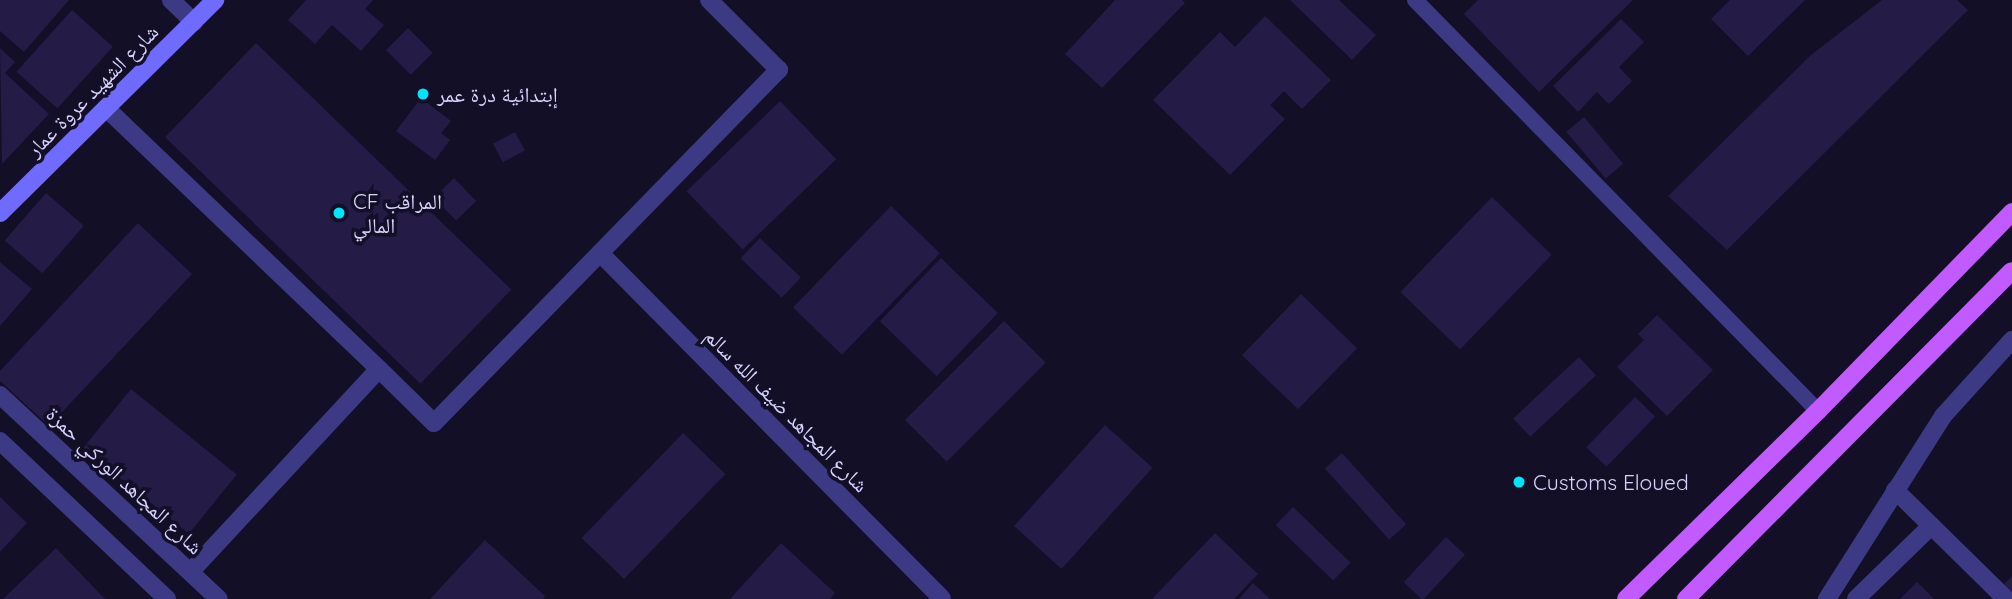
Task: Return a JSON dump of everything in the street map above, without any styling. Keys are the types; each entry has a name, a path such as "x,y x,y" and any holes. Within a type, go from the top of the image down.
{"main road":[{"path":"1626,599 1818,411 2012,212"},
{"path":"1686,599 2012,271"}],"street":[{"path":"171,0 194,22"},
{"name":"شارع الشهيد عروة عمار","path":"0,213 215,0"},
{"path":"106,108 434,423 779,70 709,0"},
{"name":"شارع المجاهد ضيف الله سالم","path":"600,253 942,599"},
{"path":"1827,599 1942,416 2012,340"},
{"path":"191,571 379,369"},
{"name":"شارع المجاهد الوركي حمزة","path":"0,395 219,599"},
{"path":"0,441 167,599"},
{"path":"1895,490 2006,599"},
{"path":"1856,599 1931,526"}],"lane":[{"path":"1415,0 1818,411"}],"building":[{"path":"0,0 69,0 24,52 0,31"},
{"path":"306,0 373,0 365,9 384,25 361,51 332,25 315,44 288,20"},
{"path":"1115,0 1182,0 1185,3 1102,88 1065,54"},
{"path":"1290,0 1339,0 1376,35 1352,60"},
{"path":"1478,0 1633,0 1539,92 1464,14"},
{"path":"1730,0 1805,0 1748,56 1711,19"},
{"path":"1882,0 1957,0 1968,10 1727,250 1668,196 1811,55"},
{"path":"72,10 113,47 57,108 16,72"},
{"path":"1265,16 1331,80 1302,109 1284,91 1270,105 1285,119 1230,175 1153,100 1220,32 1235,47"},
{"path":"1621,19 1644,42 1619,67 1632,81 1609,104 1597,92 1578,112 1553,86"},
{"path":"408,28 433,53 411,75 386,50"},
{"name":"CF المراقب المالي","path":"256,43 511,290 420,384 165,137"},
{"path":"0,48 15,62 5,73 49,114 2,164"},
{"path":"421,98 451,121 441,133 450,140 435,160 396,131"},
{"path":"780,101 836,159 743,250 686,191"},
{"path":"1584,117 1623,164 1606,179 1566,132"},
{"path":"515,132 525,151 503,162 493,144"},
{"path":"454,178 476,201 456,220 434,197"},
{"path":"46,193 84,226 42,273 5,241"},
{"path":"1492,197 1552,255 1460,350 1400,292"},
{"path":"891,206 940,253 842,355 793,307"},
{"path":"138,223 192,274 49,426 0,381 0,371"},
{"path":"760,238 801,278 782,298 741,258"},
{"path":"941,258 998,313 937,376 880,321"},
{"path":"0,262 32,289 0,326"},
{"path":"1301,294 1357,348 1298,409 1242,355"},
{"path":"1657,315 1713,370 1667,416 1617,367 1644,340 1638,334"},
{"path":"1004,321 1046,363 947,462 905,420"},
{"path":"1579,357 1596,375 1530,437 1513,418"},
{"path":"131,389 237,475 189,534 83,448"},
{"path":"1635,397 1655,416 1607,467 1586,447"},
{"path":"1105,425 1153,468 1062,569 1014,526"},
{"path":"683,433 725,474 624,579 582,538"},
{"path":"1342,453 1406,524 1389,540 1325,468"},
{"path":"0,497 27,523 0,552"},
{"path":"1293,507 1351,563 1333,581 1276,525"},
{"path":"1215,533 1258,574 1234,599 1152,599"},
{"path":"1446,537 1465,555 1424,599 1404,582"},
{"path":"485,540 545,596 543,599 430,599"},
{"path":"781,543 835,593 830,599 730,599"},
{"path":"56,548 105,599 3,599"},
{"path":"2012,576 2012,599 1999,589"},
{"path":"1917,582 1934,599 1900,599"},
{"path":"1253,583 1270,599 1239,599"}],"place":[{"name":"إبتدائية درة عمر","path":"423,94"},
{"name":"CF المراقب المالي","path":"339,213"},
{"name":"Customs Eloued","path":"1519,482"}]}
